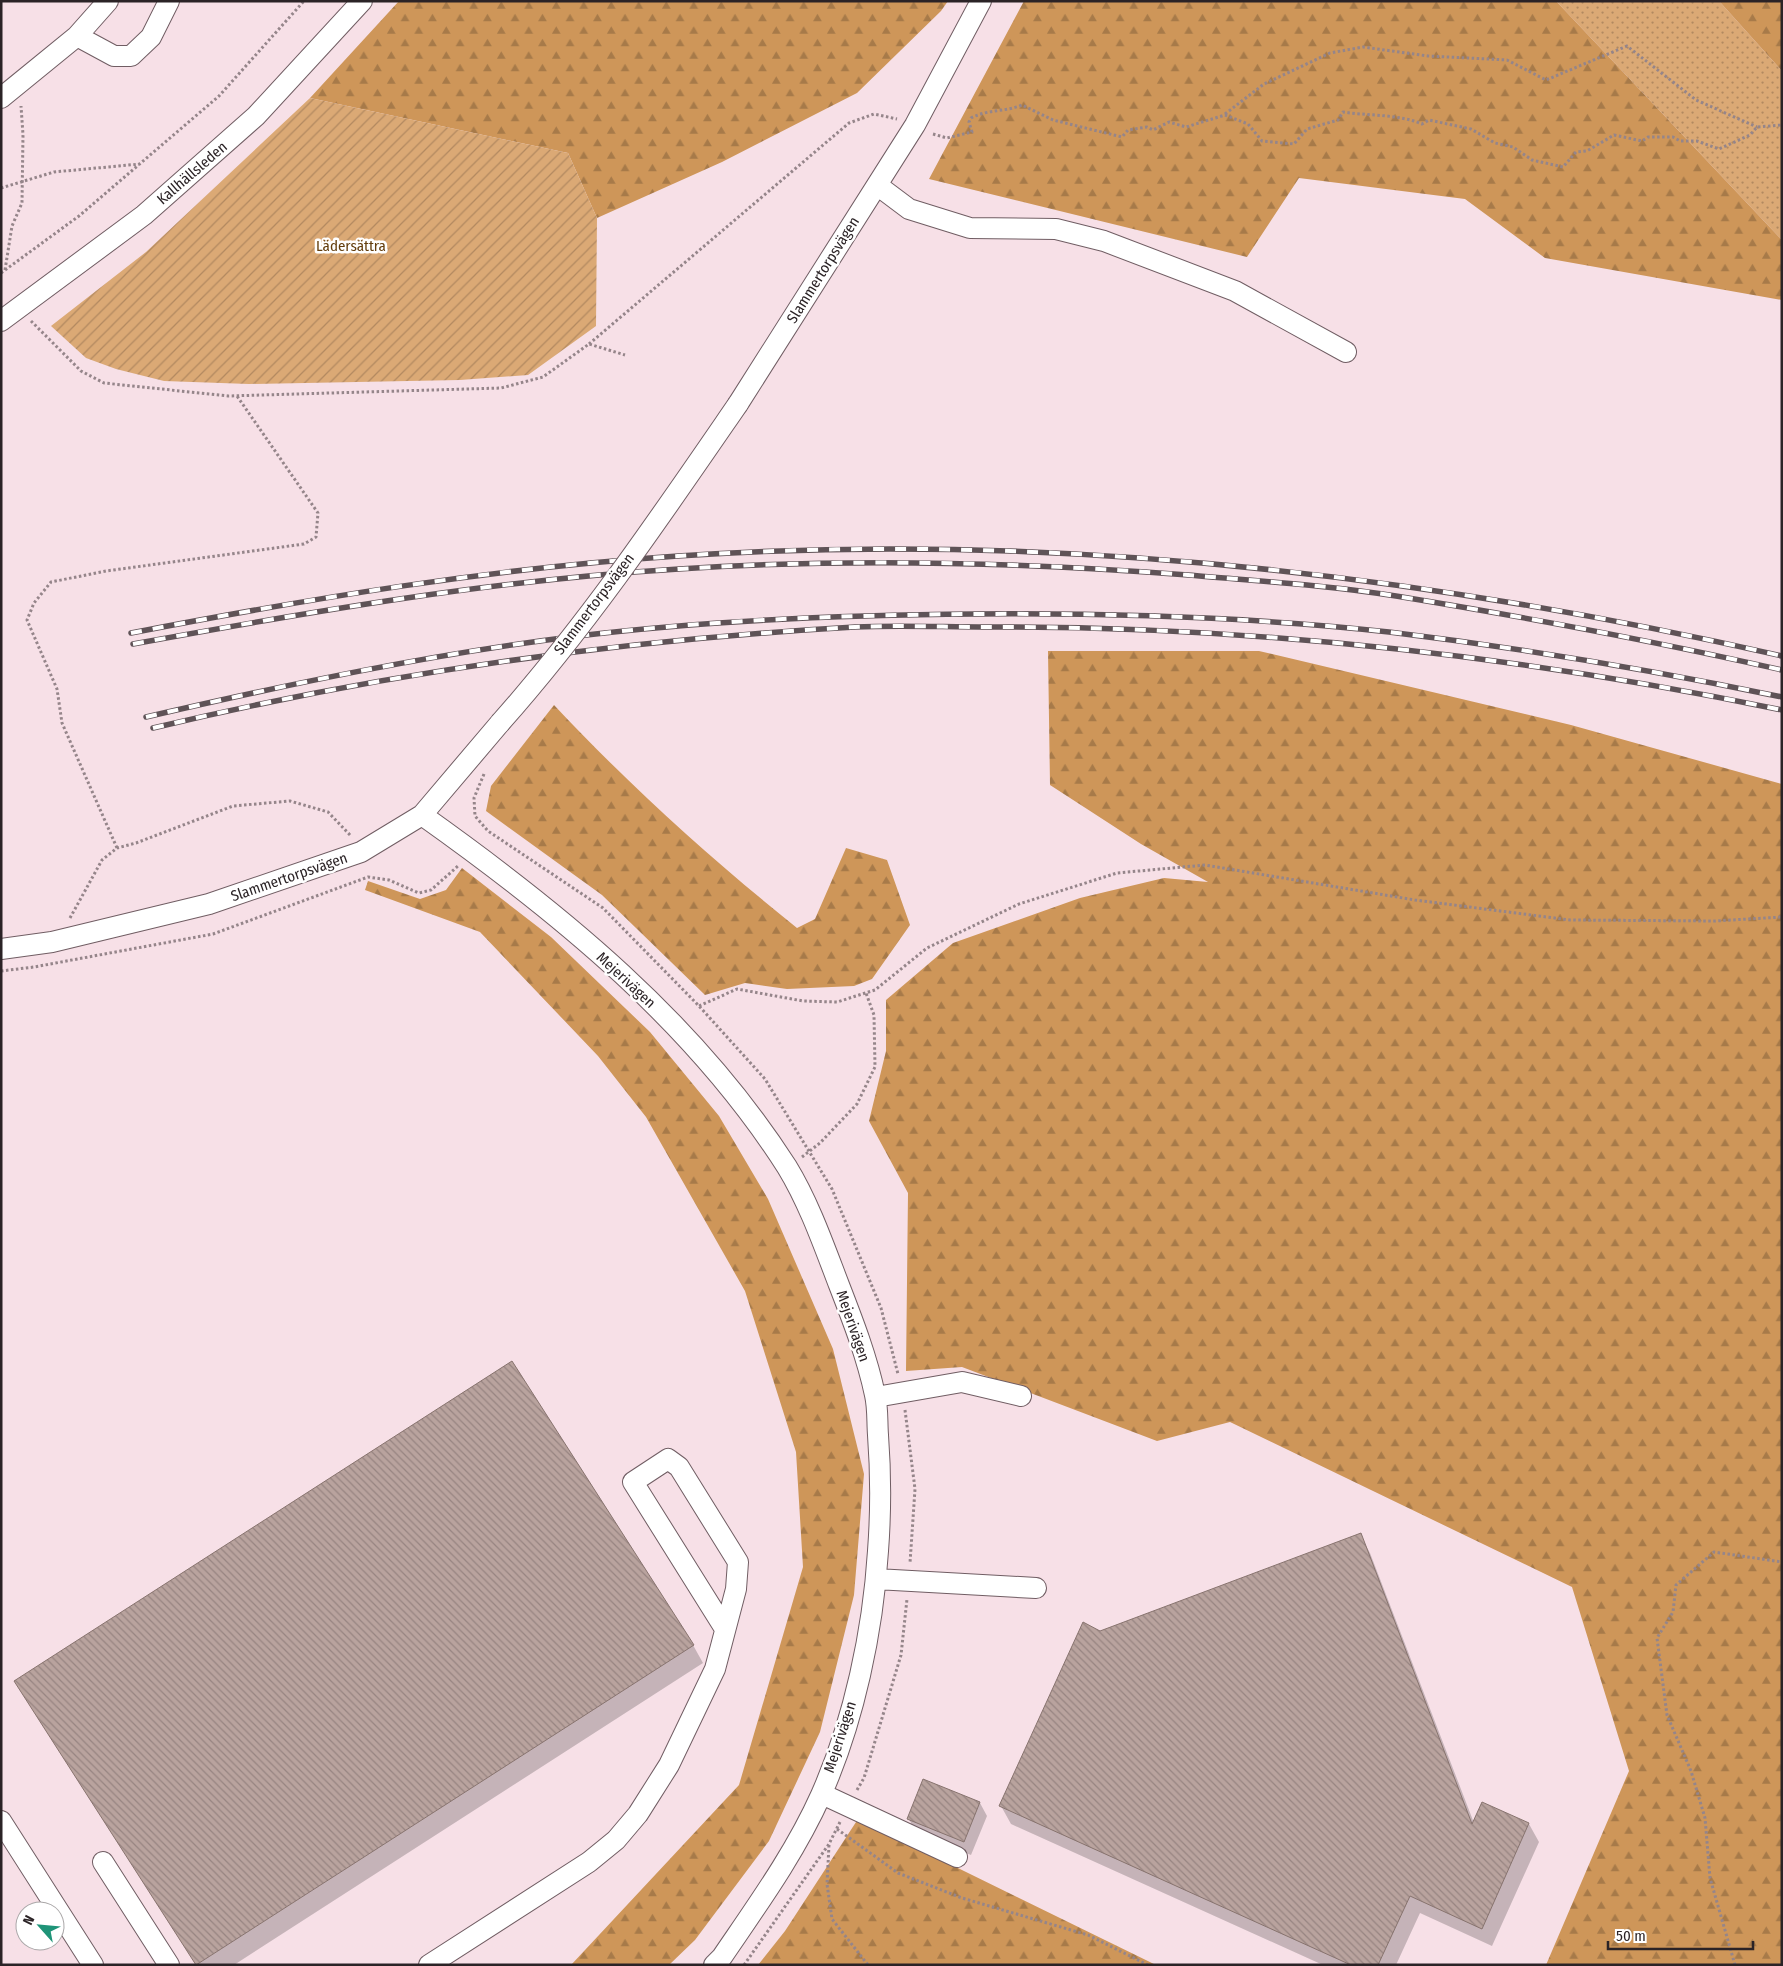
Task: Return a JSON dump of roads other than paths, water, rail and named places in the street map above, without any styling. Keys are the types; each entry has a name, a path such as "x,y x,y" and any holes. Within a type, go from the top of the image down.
{"street":[{"path":"1,98 77,36 108,1"},
{"path":"77,36 114,56 131,56 151,37 169,1"},
{"name":"Kallhällsleden","path":"1,321 144,215 249,122 362,1"},
{"name":"Slammertorpsvägen","path":"1,949 52,942 209,904 361,852 422,815 560,651 608,587 738,404 877,185 922,129 981,1"},
{"path":"877,185 909,209 970,228 1056,230 1104,240 1235,291 1346,352"},
{"name":"Mejerivägen","path":"422,815 474,851 525,890 614,967 687,1038 731,1089 788,1169 826,1250 855,1327 876,1397 882,1489 876,1579 861,1671 839,1747 822,1794 786,1862 722,1957 714,1965"},
{"path":"876,1397 962,1382 1021,1396"},
{"path":"429,1965 590,1862 616,1840 638,1814 669,1764 715,1669 736,1589 738,1562 679,1467 668,1460 633,1482 725,1628"},
{"path":"876,1579 1036,1588"},
{"path":"822,1794 957,1857"},
{"path":"1,1820 93,1965"},
{"path":"102,1862 169,1965"}],"railway":[{"path":"131,633 335,596 472,576 609,561 817,550 956,550 1095,555 1233,566 1372,582 1509,602 1646,627 1782,656"},
{"path":"133,644 405,598 610,574 806,563 998,564 1188,575 1345,589 1541,621 1638,639 1782,670"},
{"path":"146,717 361,671 523,643 727,622 925,615 1131,615 1234,619 1338,627 1438,638 1537,652 1782,697"},
{"path":"153,728 327,691 414,675 502,662 678,641 766,633 888,626 1087,628 1187,632 1386,648 1585,674 1782,710"}],"park label":[{"name":"Lädersättra","path":"351,246"}]}
